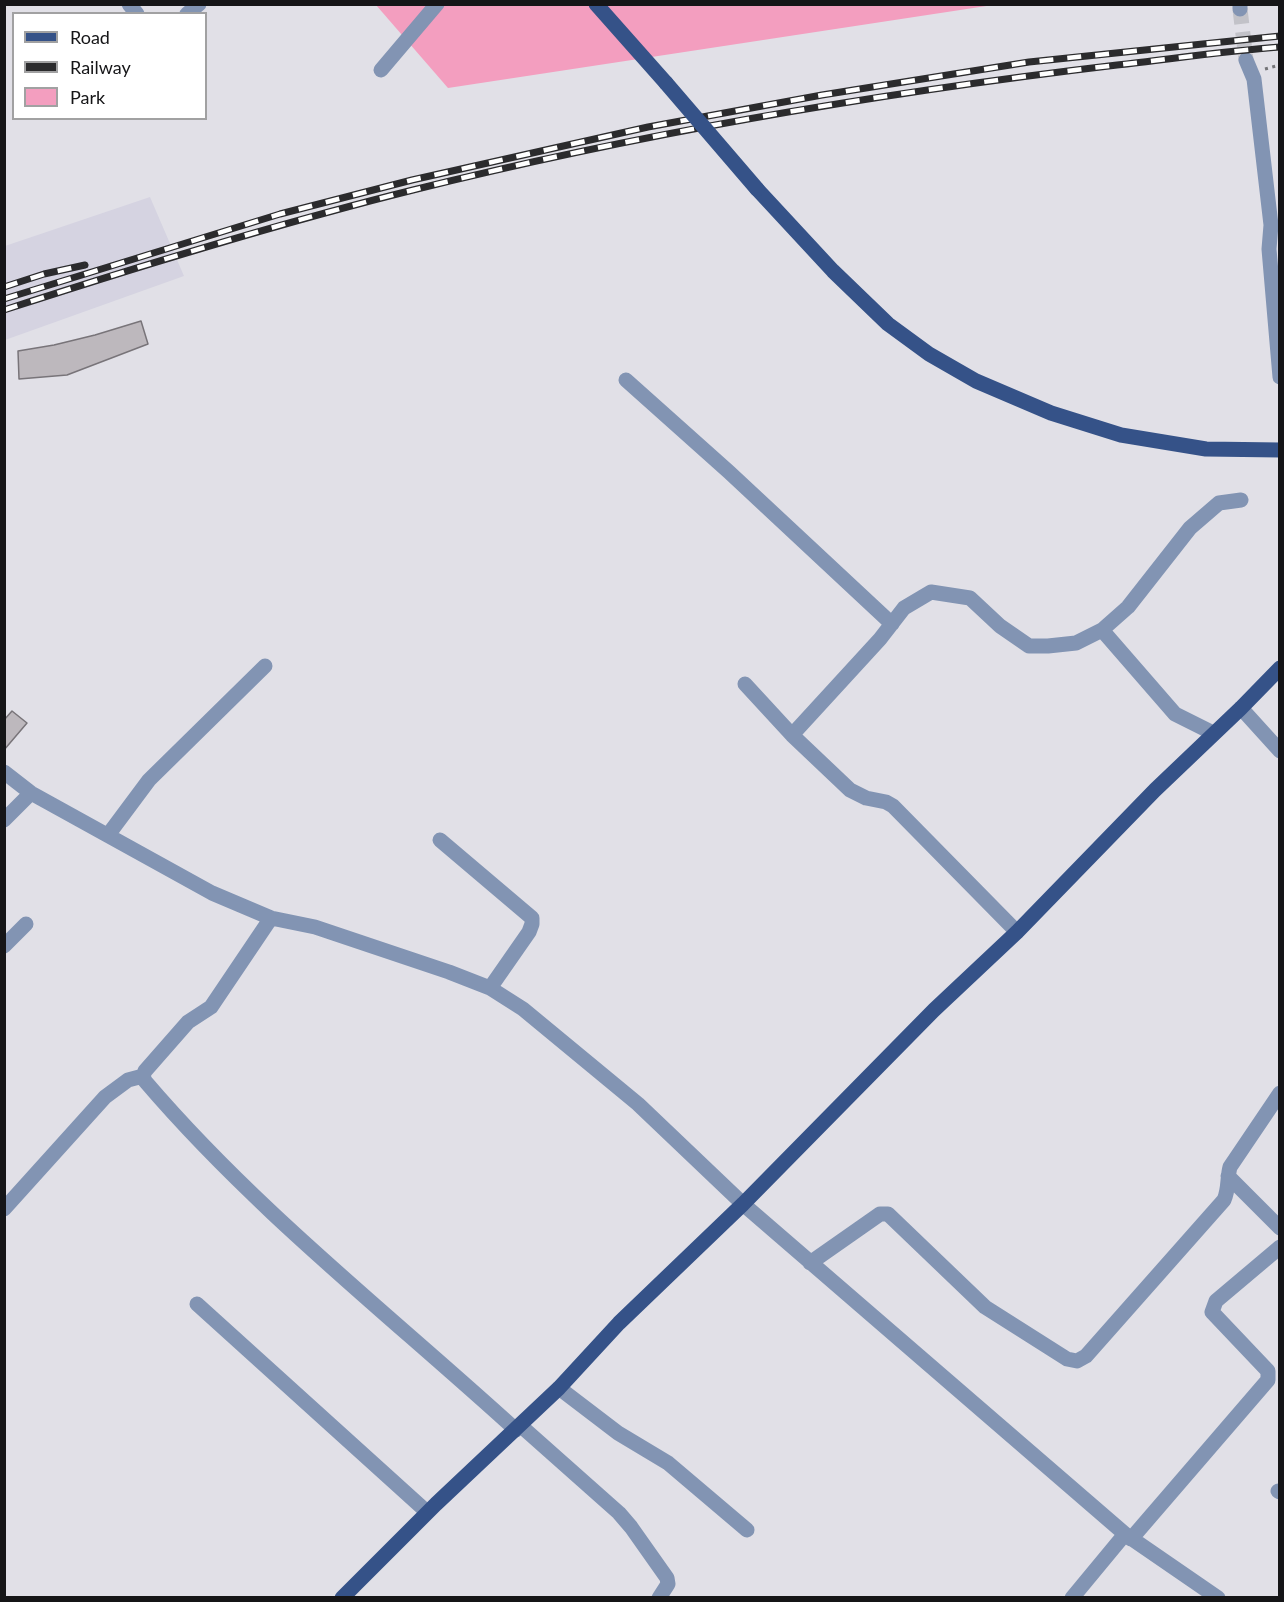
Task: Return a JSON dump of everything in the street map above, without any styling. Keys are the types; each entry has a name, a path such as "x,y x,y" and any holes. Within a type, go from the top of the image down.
{"main road":[{"path":"596,4 757,189 833,271 888,324 929,354 976,381 1052,413 1121,435 1206,449 1280,450"},
{"path":"342,1598 427,1512 519,1428 619,1323 743,1204 934,1010 1017,932 1280,668"}],"street":[{"path":"381,70 437,4"},
{"path":"1246,60 1254,79 1274,248 1280,377"},
{"path":"626,380 729,472 892,624"},
{"path":"792,735 880,639 904,608 931,592 970,598 1000,626 1029,646 1076,643 1102,630 1128,607 1190,528 1220,503 1241,500"},
{"path":"1102,630 1175,714 1213,733"},
{"path":"108,835 149,780 265,666"},
{"path":"745,684 792,735 850,790 866,798 886,802 893,806 1017,932"},
{"path":"1241,708 1280,752"},
{"path":"4,772 31,793 212,893 271,918 315,927 449,972 490,988 523,1009 638,1104 743,1204 1128,1536 1218,1598"},
{"path":"4,820 31,793"},
{"path":"440,840 532,918 529,932 490,988"},
{"path":"143,1076 188,1022 211,1007 271,918"},
{"path":"4,946 26,924"},
{"path":"4,1209 105,1097 128,1080 143,1076"},
{"path":"143,1076 209,1151 311,1250 619,1513 667,1578 668,1584 659,1598"},
{"path":"810,1263 880,1214 888,1214 985,1307 1067,1359 1077,1361 1086,1356 1224,1200 1228,1190 1230,1167 1280,1093"},
{"path":"1228,1176 1280,1228"},
{"path":"1072,1598 1268,1380 1268,1371 1212,1312 1212,1308 1216,1301 1280,1247"},
{"path":"197,1304 427,1512"},
{"path":"559,1388 618,1433 668,1463 747,1530"}],"shaded area":[{"path":"150,197 184,276 5,340 5,246"}],"green space":[{"path":"376,5 993,5 448,88"}],"building":[{"path":"141,321 148,344 67,375 19,379 18,351 95,335"},
{"path":"12,711 27,723 4,750 4,720"}],"tunnel":[{"path":"1240,9 1246,60"}],"railway":[{"path":"4,299 280,214 412,180 648,127 822,95 1029,62 1280,36"},
{"path":"4,310 310,217 500,169 675,132 939,88 1280,47"},
{"path":"4,287 44,274 85,265"}]}
